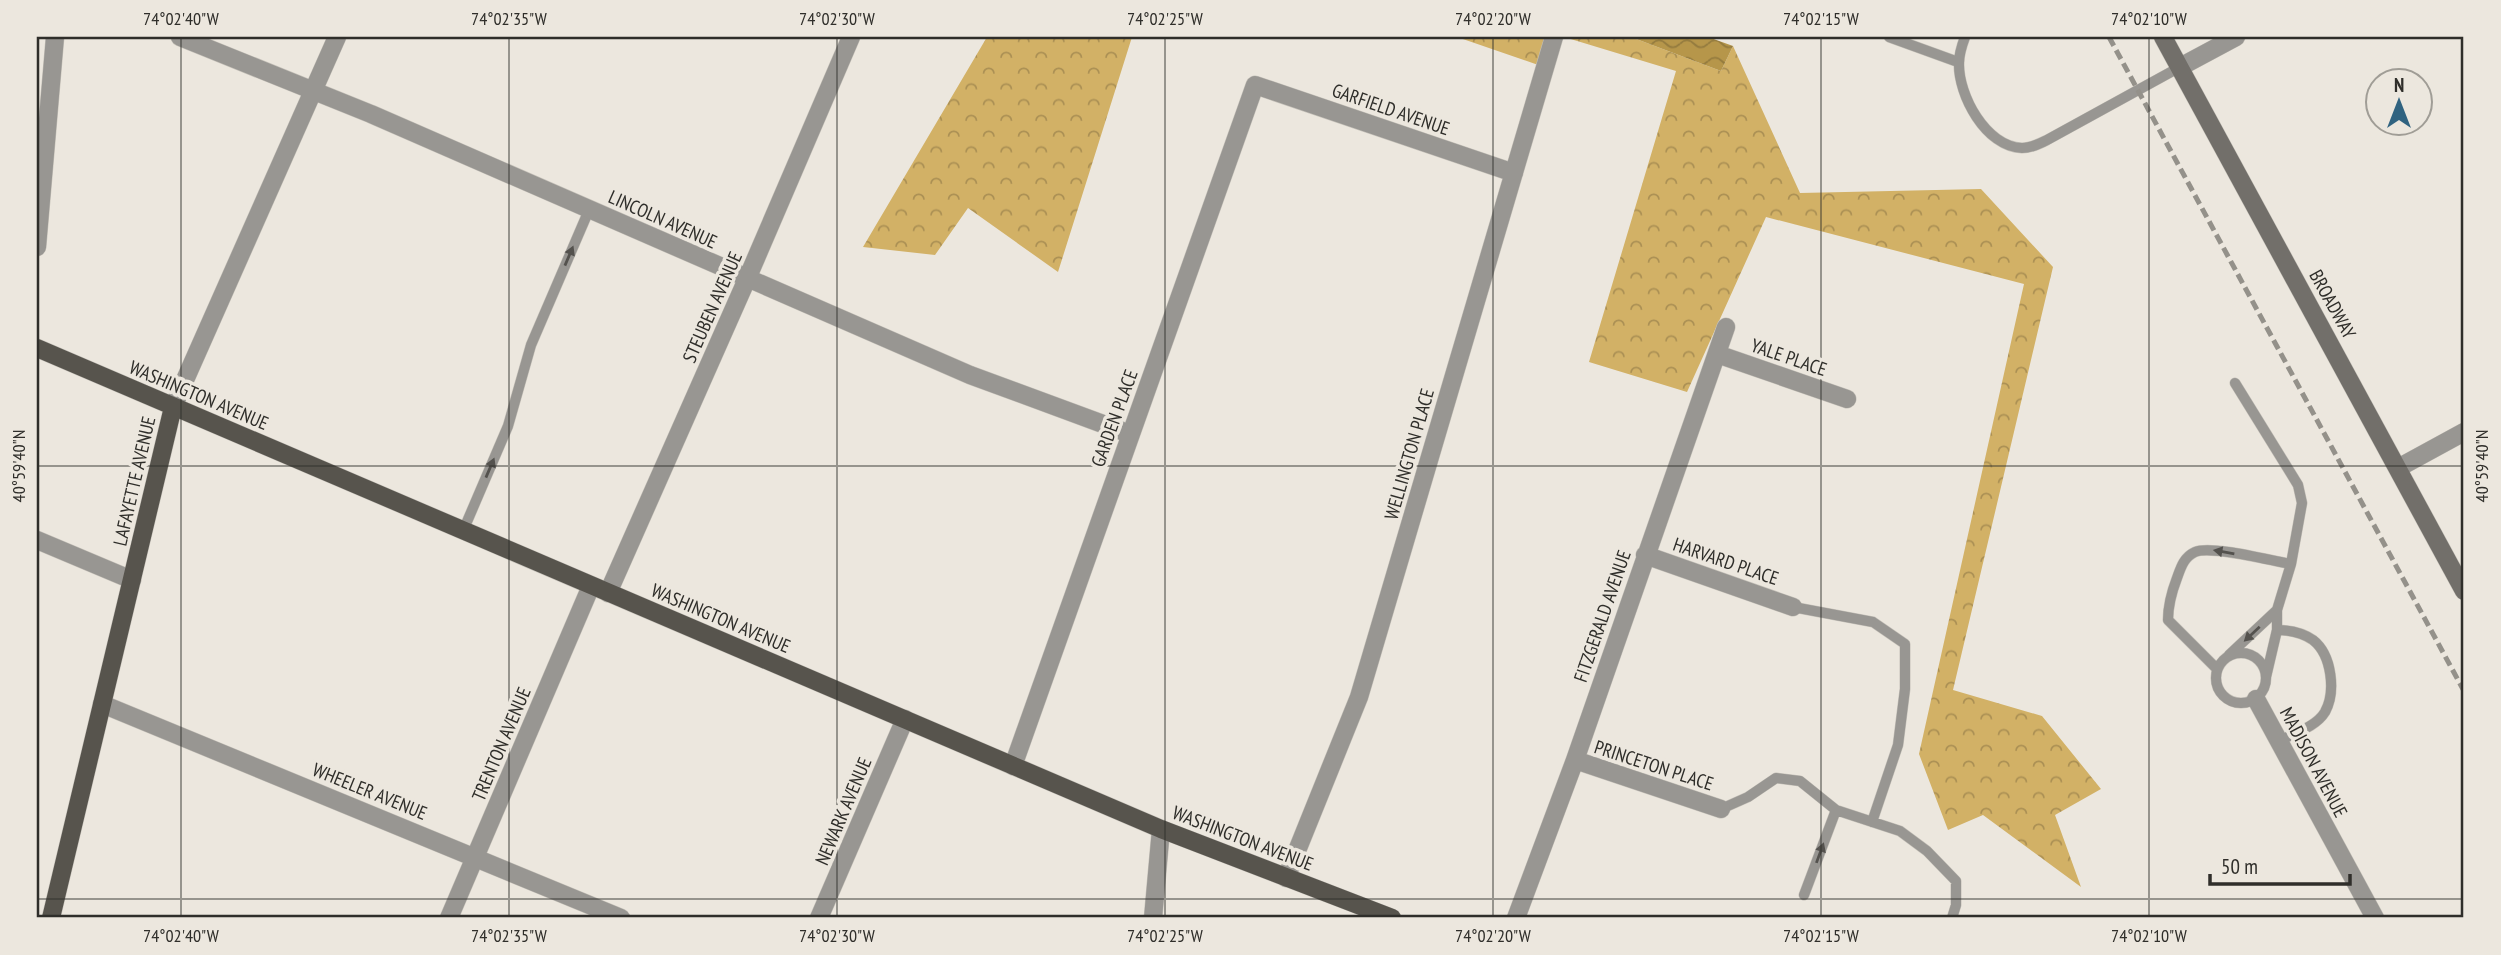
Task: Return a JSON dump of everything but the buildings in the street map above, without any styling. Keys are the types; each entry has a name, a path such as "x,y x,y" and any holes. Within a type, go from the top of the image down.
{"main road":[{"name":"WASHINGTON AVENUE","path":"37,348 1161,829 1392,918"},
{"name":"LAFAYETTE AVENUE","path":"51,918 173,407"}],"street":[{"path":"37,247 55,37"},
{"name":"LINCOLN AVENUE","path":"180,37 314,91 970,375 1130,434"},
{"name":"LAFAYETTE AVENUE","path":"173,407 337,37"},
{"name":"STEUBEN AVENUE","path":"600,590 747,279 850,37"},
{"name":"WELLINGTON PLACE","path":"1286,877 1359,697 1554,37"},
{"name":"BROADWAY","path":"2163,37 2464,591"},
{"path":"2180,67 2236,37"},
{"name":"GARFIELD AVENUE","path":"1255,85 1514,173"},
{"name":"GARDEN PLACE","path":"1013,766 1255,85"},
{"name":"FITZGERALD AVENUE","path":"1516,918 1575,760 1726,327"},
{"name":"YALE PLACE","path":"1717,354 1847,399"},
{"path":"2398,468 2464,432"},
{"path":"37,540 132,580"},
{"name":"HARVARD PLACE","path":"1645,555 1793,607"},
{"name":"TRENTON AVENUE","path":"449,918 600,590"},
{"name":"MADISON AVENUE","path":"2256,699 2375,918"},
{"name":"WHEELER AVENUE","path":"102,704 621,918"},
{"name":"NEWARK AVENUE","path":"819,918 905,719"},
{"name":"PRINCETON PLACE","path":"1575,760 1721,809"},
{"path":"1153,918 1161,829"}],"lane":[{"path":"1889,37 1958,62"},
{"path":"1965,37 1958,62 1961,84 1975,113 1997,139 2019,148 2031,148 2047,140 2180,67"},
{"path":"463,531 508,426 531,345 589,210"},
{"path":"2235,383 2298,485 2302,503 2291,565 2277,610 2277,630 2262,693 2256,699 2240,704 2225,699 2216,685 2217,669 2226,657 2277,610"},
{"path":"2217,669 2168,620 2168,609 2183,561 2196,552 2210,550 2291,565"},
{"path":"1793,607 1873,622 1905,644 1905,689 1898,745 1872,822"},
{"path":"2277,630 2287,630 2314,640 2323,652 2331,691 2325,712 2314,724 2279,741"},
{"path":"2226,657 2248,654 2261,662 2266,677"},
{"path":"1721,809 1748,797 1776,778 1800,780 1836,810 1899,831 1927,851 1955,881 1956,905 1952,918"},
{"path":"1804,895 1836,810"}],"green space":[{"path":"987,37 1132,37 1058,272 968,208 935,255 863,247"},
{"path":"1457,37 1554,37 1544,67"},
{"path":"1564,37 1631,37 1721,71 1733,46 1800,193 1981,189 2053,267 1953,690 2042,716 2101,789 2055,815 2081,887 1983,815 1948,830 1919,754 2024,284 1766,217 1687,392 1589,362 1676,71"}],"water":[{"path":"1631,37 1708,37 1733,46 1721,71"}],"railway":[{"path":"2109,37 2464,691"}]}
